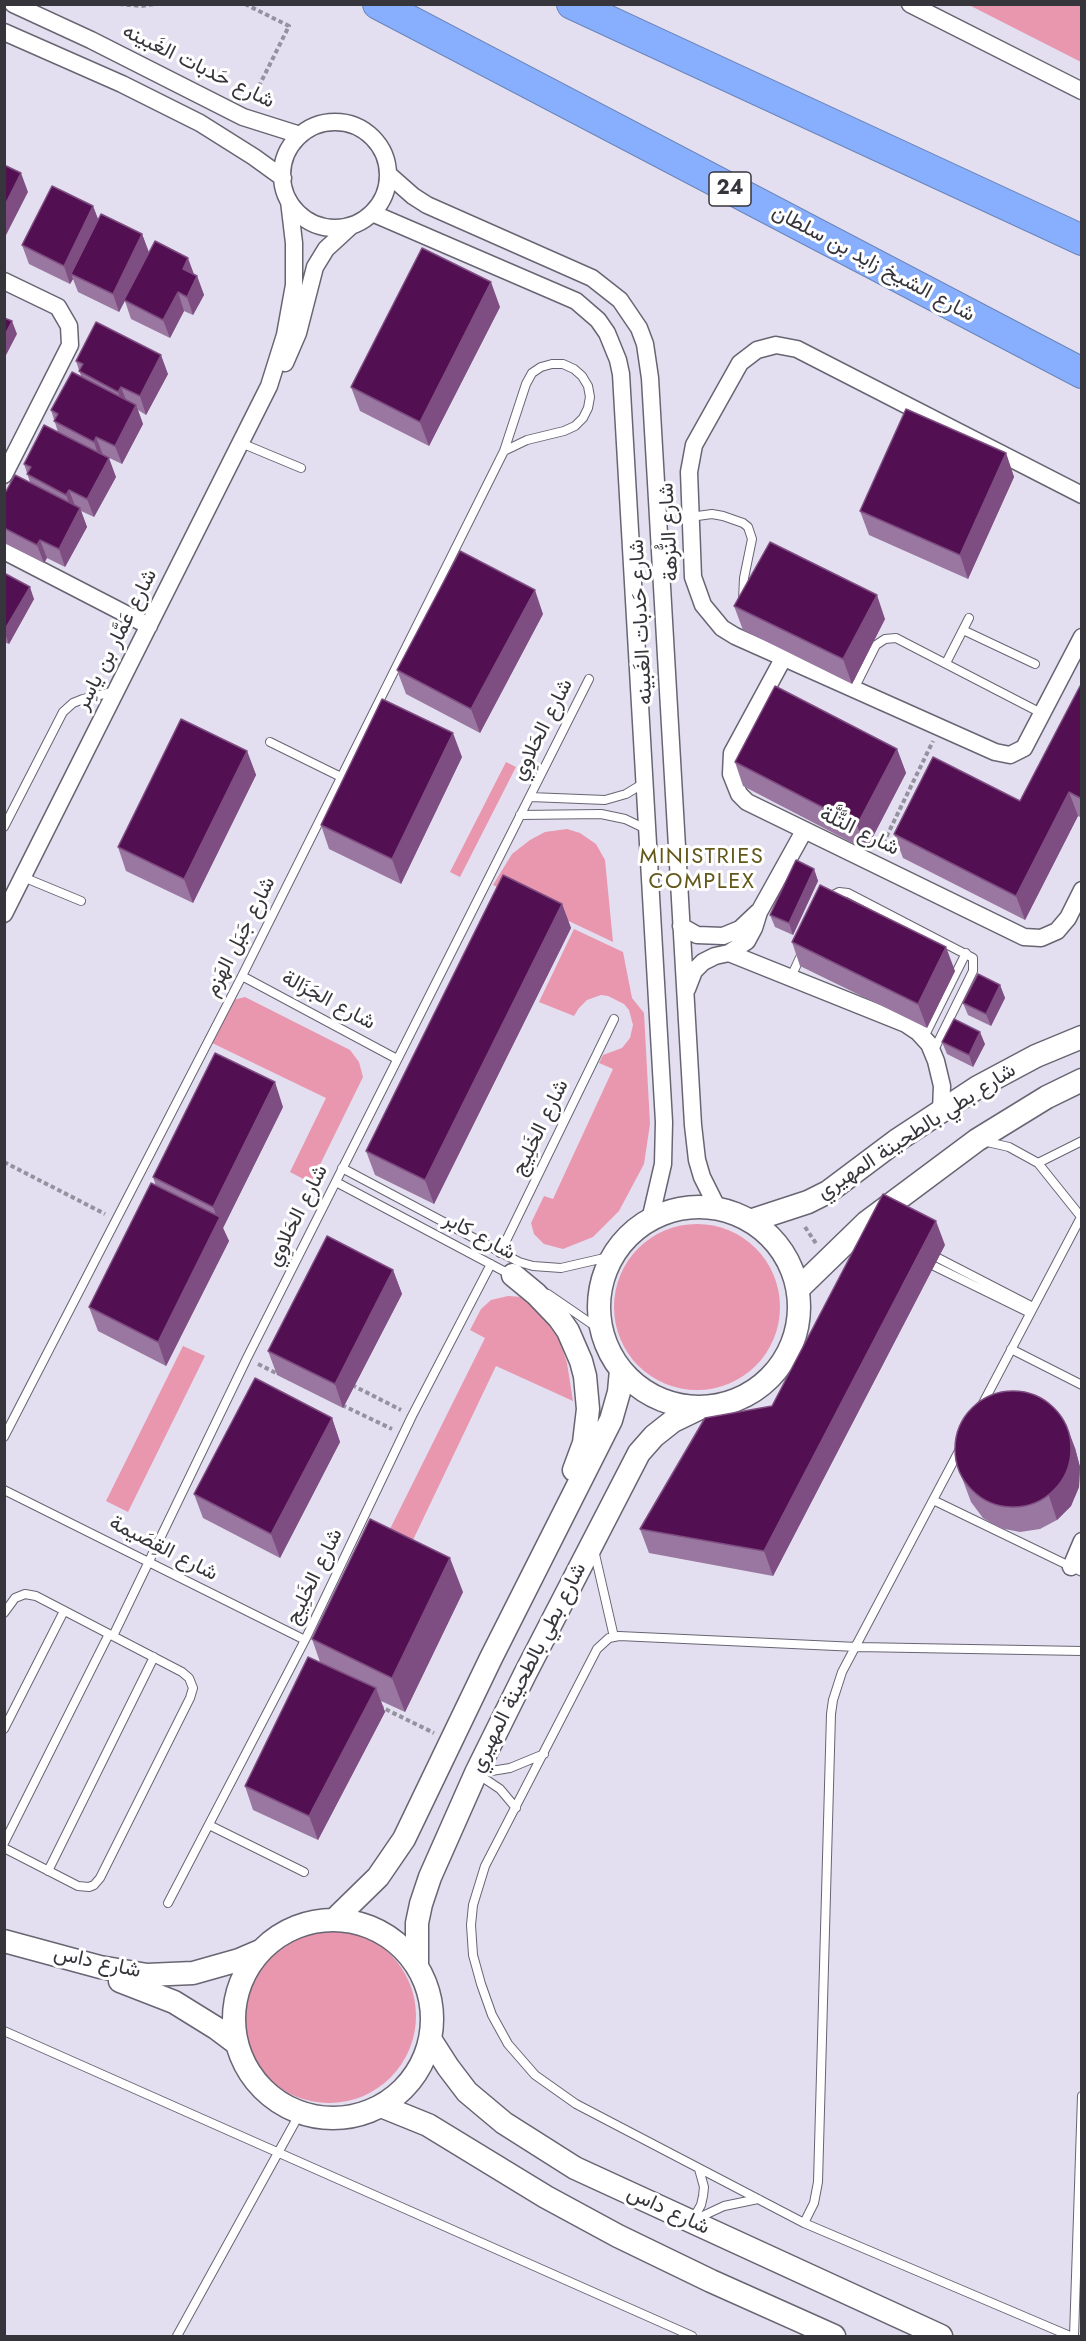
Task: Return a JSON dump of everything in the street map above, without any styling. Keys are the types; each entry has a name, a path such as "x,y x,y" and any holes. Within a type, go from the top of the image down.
{"highway":[{"name":"شارع الشيخ زايد بن سلطان","path":"378,4 1082,373"},
{"path":"572,4 1082,240"}],"street":[{"name":"شارع حَدبات الغَبينه","path":"13,4 92,40 243,117 300,135"},
{"path":"910,4 1082,92"},
{"path":"4,32 122,84 200,123 283,178"},
{"path":"333,122 357,126 367,132 379,146 387,162 388,174 384,195 372,213 352,225 328,228 316,225 296,211 284,190 282,166 286,155 300,135 321,124 333,122"},
{"name":"شارع حَدبات الغَبينه","path":"388,174 427,205 592,278 620,300 639,328 647,352 693,1125 697,1160 718,1209"},
{"name":"شارع عَمَّار بن ياسِر","path":"269,386 285,335 294,285 294,243 289,201"},
{"name":"شارع حَدبات الغَبينه","path":"372,213 576,301 598,320 613,346 621,374 664,1145 660,1183 650,1220"},
{"name":"شارع عَمَّار بن ياسِر","path":"4,914 269,386 291,352 315,267 326,249 352,225"},
{"path":"4,281 58,307 69,326 70,345 4,475"},
{"name":"شارع النُّزهة","path":"1082,495 797,349 777,345 757,350 740,363 698,439 690,459 689,472 693,577 696,592 711,617 784,657 995,752 1010,755 1024,748 1082,637"},
{"path":"4,551 149,626"},
{"name":"شارع التَّلَّة","path":"784,657 732,753 731,774 734,785 747,802 1032,939 1050,936 1057,931 1068,918 1080,897"},
{"path":"685,994 698,966 709,958 729,953 747,940 759,912 804,831"},
{"path":"681,926 697,934 723,936 740,929 759,912"},
{"path":"729,953 906,1024 924,1037 933,1052 942,1086 941,1111"},
{"name":"شارع بطي بالطحينة المهيري","path":"750,1221 808,1202 828,1192 896,1141 978,1087 1036,1056 1082,1037"},
{"name":"شارع بطي بالطحينة المهيري","path":"798,1289 867,1222 977,1140 1047,1097 1082,1080"},
{"path":"683,1208 718,1209 750,1221 764,1231 786,1257 798,1289 800,1306 796,1332 787,1356 777,1370 751,1392 720,1405 702,1407 672,1404 644,1391 621,1370 612,1356 602,1331 599,1306 600,1288 613,1256 623,1242 650,1220 683,1208"},
{"path":"513,1275 536,1294 559,1318 576,1346 585,1376 588,1409 584,1443 565,1495 555,1532"},
{"name":"شارع بطي بالطحينة المهيري","path":"334,1920 362,1895 392,1859 404,1839 490,1658 611,1420 619,1392 621,1370"},
{"name":"شارع بطي بالطحينة المهيري","path":"417,1966 416,1938 421,1904 430,1877 476,1773 592,1542 639,1452 673,1420 702,1407"},
{"path":"1076,1570 1071,1563 1082,1541"},
{"path":"334,1920 358,1924 381,1932 407,1953 424,1979 431,2001 432,2024 426,2055 413,2078 395,2097 381,2106 357,2115 332,2118 300,2113 271,2097 259,2086 249,2073 236,2043 233,2019 242,1978 260,1951 287,1932 302,1925 334,1920"},
{"name":"شارع داس","path":"4,1941 100,1967 147,1975 193,1973 228,1964 260,1951"},
{"name":"شارع داس","path":"4,1955 104,1977 151,1992 196,2014 236,2043"},
{"name":"شارع داس","path":"430,2039 467,2092 504,2123 575,2168 941,2337"},
{"name":"شارع داس","path":"381,2106 428,2125 546,2197 618,2236 834,2337"}],"lane":[{"name":"شارع جَبَل الهَزم","path":"4,1437 242,976 504,451 526,384 532,373 552,364 563,364 582,376 588,386 590,397 583,418 574,426 527,440 504,451"},
{"path":"241,443 302,468"},
{"path":"690,517 712,514 723,516 743,523 751,533 751,546 744,578 743,610"},
{"path":"946,663 969,618"},
{"path":"963,630 1035,664"},
{"path":"854,689 873,649 885,639 896,638 1042,714"},
{"name":"شارع الحَلاوِي","path":"4,1843 150,1563 247,1358 589,679"},
{"path":"4,827 63,712 73,702 116,690"},
{"path":"270,742 342,777"},
{"name":"شارع الحَلاوِي","path":"530,797 605,800 626,794 645,783"},
{"name":"شارع الحَلاوِي","path":"520,815 601,814 625,819 647,829"},
{"path":"23,877 81,901"},
{"path":"825,902 835,893 848,893 973,958 974,971 933,1052"},
{"path":"791,977 806,945"},
{"path":"924,1037 966,953"},
{"name":"شارع الجَزَالة","path":"242,976 398,1059"},
{"name":"شارع الخَلِيج","path":"500,1253 614,1019"},
{"path":"977,1140 1009,1147 1038,1163 1081,1217 980,1410"},
{"path":"1038,1163 1082,1141"},
{"name":"شارع كابر","path":"342,1168 500,1253 526,1264 561,1268 613,1256"},
{"name":"شارع كابر","path":"336,1182 559,1300 602,1331"},
{"path":"936,1262 1032,1310"},
{"name":"شارع الخَلِيج","path":"168,1903 305,1640 412,1416 491,1264"},
{"path":"1011,1349 1082,1385"},
{"path":"804,2223 814,2203 818,2182 831,1714 837,1686 964,1440"},
{"name":"شارع القِصَيمة","path":"4,1490 305,1640"},
{"path":"933,1500 1076,1570"},
{"path":"592,1542 614,1637"},
{"path":"4,1614 15,1598 25,1594 36,1596 186,1674 193,1688 98,1882 83,1888 4,1848"},
{"path":"4,1729 64,1611"},
{"path":"1082,1651 857,1647 614,1637 604,1641 597,1649 545,1754 485,1866 473,1905 471,1925 473,1955 492,2015 508,2044 535,2075 576,2104 804,2223 1072,2337 1082,2096"},
{"path":"48,1871 154,1657"},
{"path":"476,1773 510,1768 545,1754"},
{"path":"476,1773 500,1789 516,1808"},
{"path":"209,1825 304,1872"},
{"path":"4,2031 692,2337"},
{"path":"177,2337 300,2113"},
{"path":"691,2221 701,2205 703,2196 704,2187 699,2169"},
{"path":"691,2221 724,2206 758,2199"}],"path":[{"path":"119,4 141,6 155,4"},
{"path":"243,117 289,26 245,4"},
{"path":"873,864 940,727"},
{"path":"4,1162 116,1220"},
{"path":"806,1227 821,1251"},
{"path":"247,1358 288,1379"},
{"path":"351,1384 412,1416"},
{"path":"341,1404 404,1435"},
{"path":"369,1701 451,1742"}],"shaded area":[{"path":"969,5 1081,5 1081,62"},
{"path":"506,762 516,767 460,877 450,872"},
{"path":"567,829 580,833 596,844 605,860 613,942 493,885 512,854 530,840 545,832"},
{"path":"574,929 623,952 632,998 644,1013 650,1124 644,1164 619,1211 593,1237 563,1249 544,1244 534,1234 531,1223 544,1196 553,1199 613,1069 599,1063 603,1055 622,1048 630,1038 633,1025 629,1010 624,1004 608,996 601,995 587,1000 574,1016 539,1002"},
{"path":"245,997 350,1050 359,1062 363,1077 311,1183 290,1172 326,1098 210,1042 233,1000"},
{"path":"697,1224 713,1225 729,1230 756,1248 774,1275 779,1291 779,1323 774,1339 756,1366 729,1384 713,1389 697,1390 681,1389 665,1384 638,1366 620,1339 615,1323 614,1307 615,1291 620,1275 638,1248 665,1230 681,1225"},
{"path":"508,1296 522,1297 534,1305 547,1319 560,1341 567,1363 573,1401 496,1366 413,1540 390,1529 485,1338 470,1330 481,1309 491,1300"},
{"path":"183,1346 205,1356 128,1512 106,1501"},
{"path":"329,1929 362,1936 377,1944 390,1955 401,1968 409,1983 416,2016 409,2049 401,2064 390,2077 377,2088 362,2096 329,2103 296,2096 281,2088 268,2077 257,2064 249,2049 242,2016 249,1983 257,1968 268,1955 281,1944 296,1936"}],"building":[{"path":"4,165 21,173 4,207"},
{"path":"52,186 93,206 64,266 22,245"},
{"path":"101,214 142,234 113,294 71,274"},
{"path":"155,241 188,258 183,269 197,276 187,297 178,292 163,320 124,300"},
{"path":"422,248 491,282 420,422 351,387"},
{"path":"4,318 12,321 4,337"},
{"path":"96,322 161,355 140,396 121,387 118,392 79,371 83,364 76,361"},
{"path":"72,372 136,405 115,446 96,437 94,442 54,421 58,414 51,410"},
{"path":"906,409 1006,453 960,555 860,511"},
{"path":"44,425 109,458 87,499 69,490 66,495 27,474 31,467 24,464"},
{"path":"15,475 80,508 59,549 40,540 37,545 4,528 4,495"},
{"path":"770,542 877,595 843,659 734,606"},
{"path":"460,551 535,590 471,709 397,670"},
{"path":"4,573 30,587 4,631"},
{"path":"775,686 897,749 857,825 735,762"},
{"path":"1082,686 1082,799 1069,792 1016,896 894,834 933,757 1020,801"},
{"path":"382,699 453,733 392,859 321,825"},
{"path":"181,719 247,751 184,879 118,847"},
{"path":"796,860 814,869 789,923 770,915"},
{"path":"503,875 562,904 425,1180 366,1151"},
{"path":"820,885 946,947 918,1004 792,942"},
{"path":"978,974 1000,985 986,1014 963,1003"},
{"path":"954,1019 980,1032 969,1055 942,1042"},
{"path":"215,1053 275,1082 213,1207 153,1177"},
{"path":"151,1183 220,1217 158,1342 89,1307"},
{"path":"883,1194 936,1221 764,1551 640,1529 705,1418 772,1406"},
{"path":"327,1236 393,1270 335,1384 268,1351"},
{"path":"255,1378 332,1418 271,1534 194,1494"},
{"path":"1013,1391 1035,1395 1054,1408 1067,1427 1071,1449 1067,1471 1054,1490 1035,1503 1013,1507 991,1503 972,1490 959,1471 955,1449 959,1427 972,1408 991,1395"},
{"path":"370,1519 450,1558 392,1678 312,1639"},
{"path":"308,1657 376,1688 309,1816 245,1786"}],"district":[{"name":"MINISTRIES COMPLEX","path":"702,870"}]}
